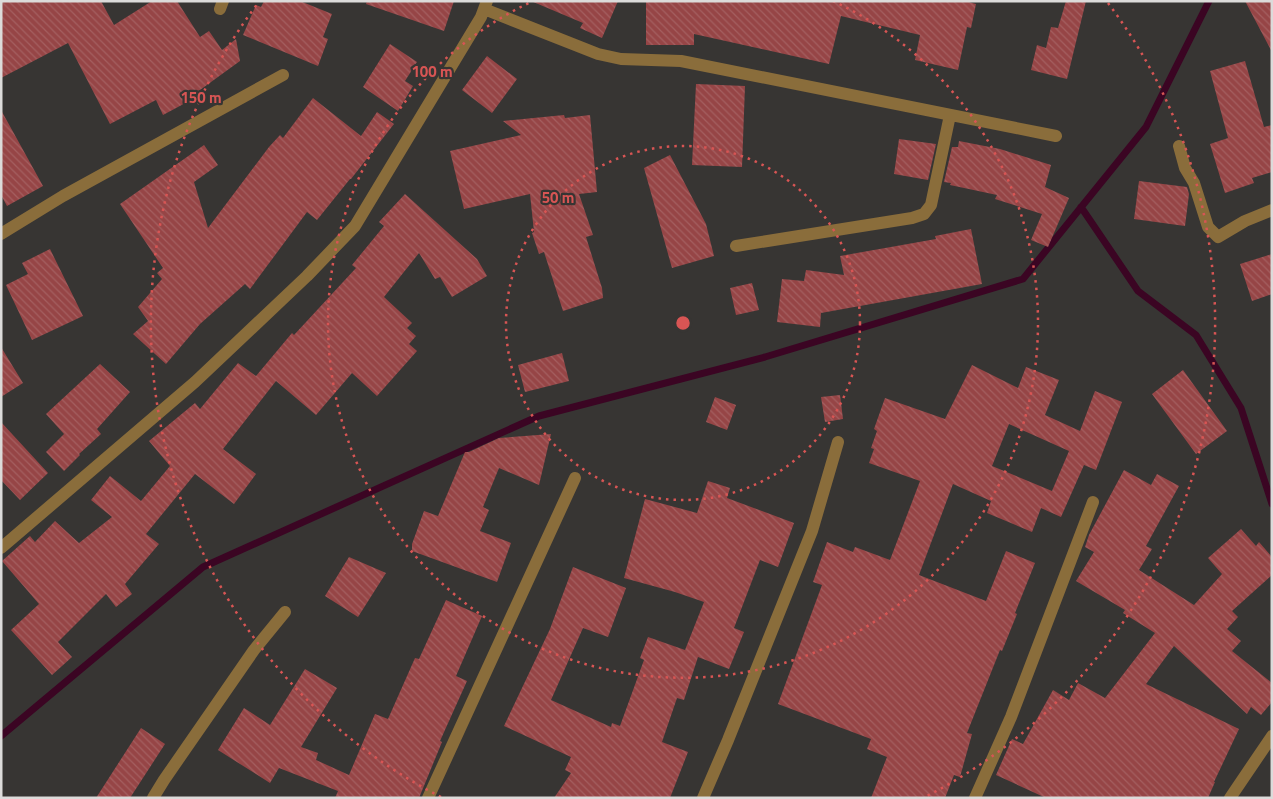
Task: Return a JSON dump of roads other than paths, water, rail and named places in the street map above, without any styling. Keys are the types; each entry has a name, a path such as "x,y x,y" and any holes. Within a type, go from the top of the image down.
{"street":[{"path":"1,548 195,382 307,276 355,226 482,17 486,5 598,54 621,59 681,61 1056,136"},
{"path":"1,234 71,192 283,75"},
{"path":"736,246 912,218 924,214 931,205 950,115"},
{"path":"1179,146 1185,168 1194,184 1208,227 1218,237 1245,221 1272,210"},
{"path":"702,798 728,740 812,532 838,442"},
{"path":"428,798 575,478"},
{"path":"975,798 1010,717 1093,502"},
{"path":"153,798 254,650 286,612"},
{"path":"1230,798 1272,736"}],"waterway":[{"path":"1,736 203,567 539,416 765,357 1023,279 1146,127 1209,1"},
{"path":"1081,207 1138,291 1196,335 1241,408 1272,504"}]}
